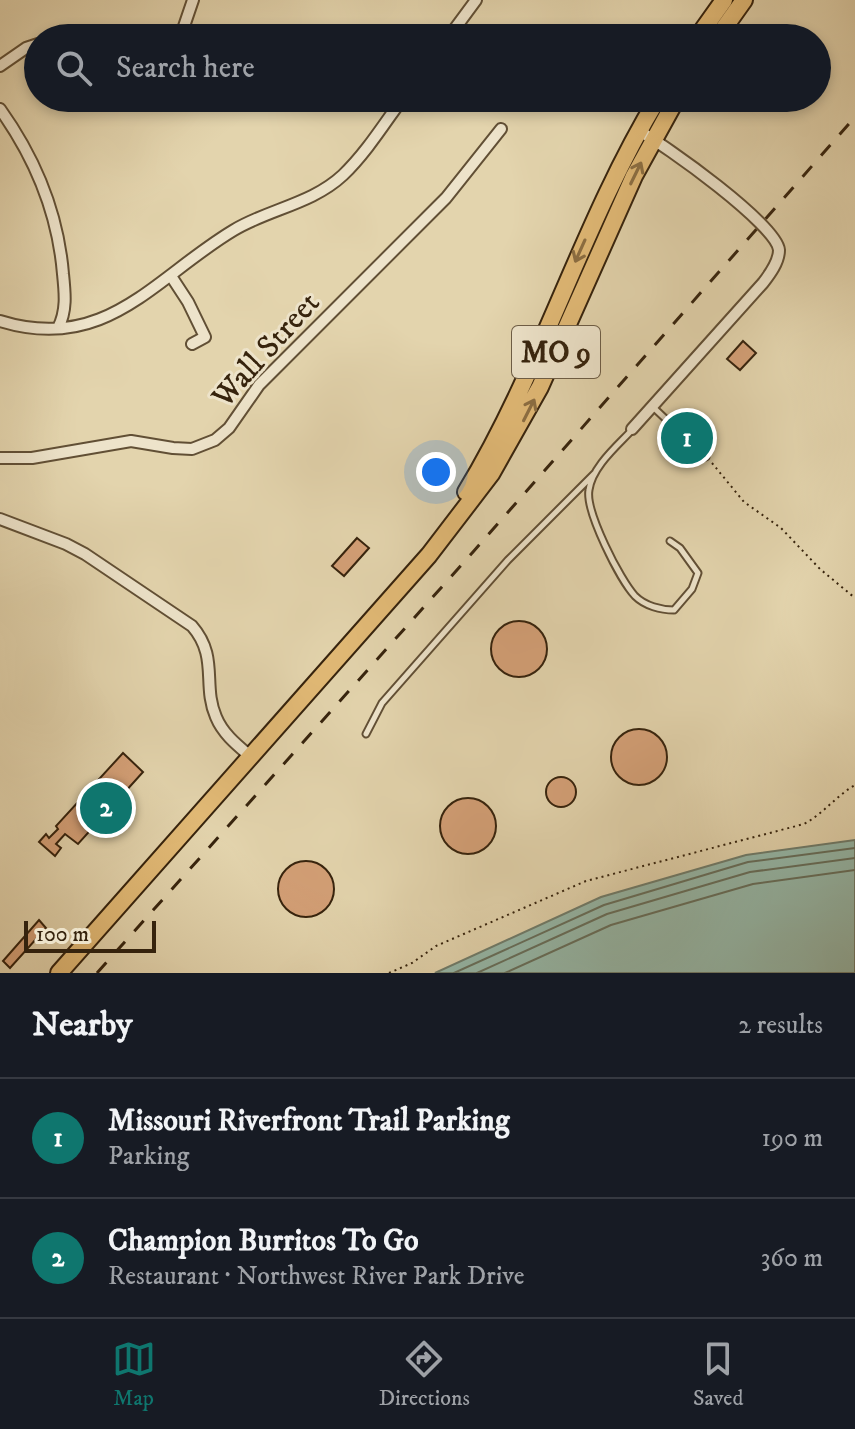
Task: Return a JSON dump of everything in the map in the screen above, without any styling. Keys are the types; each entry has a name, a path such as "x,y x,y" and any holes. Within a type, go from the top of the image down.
{"main road":[{"path":"707,24 724,0"},
{"path":"727,24 744,0"},
{"name":"MO 9","path":"646,135 653,112"},
{"name":"MO 9","path":"59,973 401,585 447,522 491,450 586,238 646,135 665,112"}],"street":[{"path":"185,24 193,0"},
{"path":"458,24 476,0"},
{"path":"0,66 24,49"},
{"path":"0,109 30,156 53,218 64,283 64,317 58,328"},
{"path":"0,321 24,327 58,328 91,323 114,314 234,230 301,202 332,184 359,158 393,112"},
{"name":"Wall Street","path":"0,458 32,458 131,441 192,449 215,440 229,428 259,385 446,198 501,129"},
{"path":"632,429 763,283 772,270 779,249 775,239 761,223 669,148 646,135"},
{"path":"171,276 205,337 192,344"},
{"path":"0,519 75,549 192,626 208,656 217,720 228,736 250,756"}],"lane":[{"path":"653,407 706,457"},
{"path":"366,734 382,703 508,560 595,473 632,429"},
{"path":"595,473 588,491 590,504 608,550 636,598 661,610 674,610 692,589 698,573 680,548 670,541"}],"path":[{"path":"706,457 744,502 781,528 820,569 855,598"},
{"path":"389,973 412,963 436,946 586,881 804,824 855,785"}],"water":[{"path":"855,840 855,973 435,973 601,897 746,855"}],"building":[{"path":"743,341 756,353 740,370 727,359"},
{"path":"357,538 369,548 344,576 332,566"},
{"path":"519,621 539,629 547,649 539,669 519,677 499,669 491,649 499,629"},
{"path":"639,729 659,737 667,757 659,777 639,785 619,777 611,757 619,737"},
{"path":"123,753 143,772 78,844 65,834 56,844 61,848 55,856 39,842 46,834 49,838 58,829 56,826"},
{"path":"561,777 572,781 576,792 572,803 561,807 550,803 546,792 550,781"},
{"path":"468,798 488,806 496,826 488,846 468,854 448,846 440,826 448,806"},
{"path":"306,861 326,869 334,889 326,909 306,917 286,909 278,889 286,869"},
{"path":"39,920 46,928 10,968 3,961"}],"railway":[{"path":"97,973 855,117"}],"place":[{"name":"Missouri Riverfront Trail Parking","path":"687,438"},
{"name":"Champion Burritos To Go","path":"106,808"}]}
